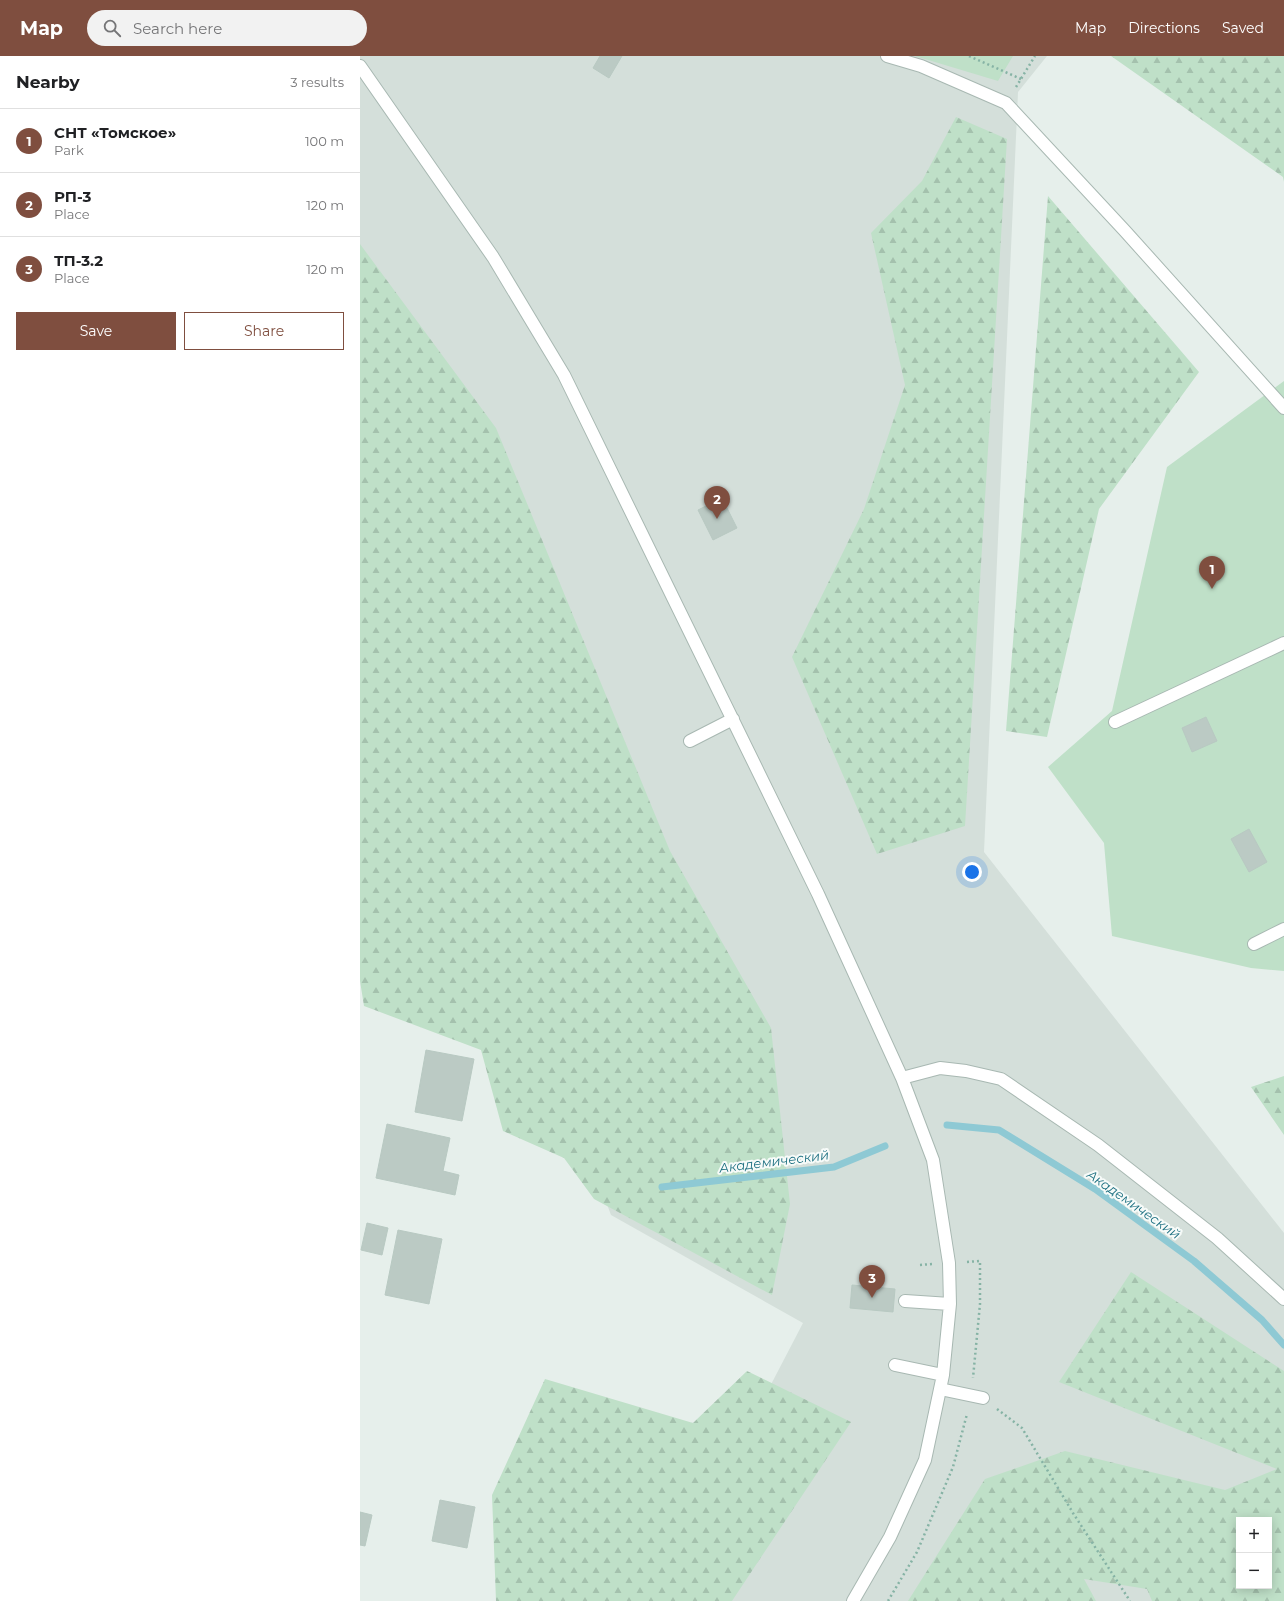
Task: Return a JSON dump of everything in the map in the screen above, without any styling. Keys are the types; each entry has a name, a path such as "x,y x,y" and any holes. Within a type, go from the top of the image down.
{"street":[{"path":"887,56 921,66 1006,103 1125,231 1284,408"},
{"path":"360,66 493,257 564,375 818,894 902,1078 933,1160 949,1263 950,1304 944,1375 925,1460 890,1537 853,1601"},
{"path":"1115,722 1284,643"},
{"path":"690,741 733,719"},
{"path":"1254,944 1284,929"},
{"path":"902,1078 940,1068 966,1071 1001,1079 1098,1145 1217,1238 1284,1299"},
{"path":"905,1301 950,1304"},
{"path":"895,1366 944,1375"},
{"path":"940,1389 983,1398"}],"path":[{"path":"969,56 1021,78"},
{"path":"1006,103 1034,56"},
{"path":"983,1398 1022,1428 1130,1601"}],"shaded area":[{"path":"360,56 1047,56 1018,92 984,852 1284,1233 1284,1601 515,1601 674,1571 803,1323 611,1215 360,545"}],"green space":[{"path":"915,56 1013,56 998,81"},
{"path":"1111,56 1284,56 1284,182 1283,177"},
{"path":"956,117 1007,139 965,826 877,854 792,657 864,509 905,385 871,233 922,181"},
{"path":"1048,196 1199,372 1099,509 1047,737 1006,731"},
{"path":"360,244 496,428 670,851 771,1028 790,1204 772,1295 594,1199 564,1158 503,1131 481,1050 364,1006 360,981"},
{"path":"1284,381 1284,971 1251,968 1112,936 1104,843 1048,767 1112,711 1167,467"},
{"path":"1284,1076 1284,1135 1251,1087"},
{"path":"1131,1272 1284,1371 1284,1601 1152,1601 1147,1589 1084,1579 1096,1601 908,1601 985,1479 1065,1451 1225,1490 1277,1469 1059,1382"},
{"path":"747,1371 851,1422 732,1601 496,1601 492,1495 545,1379 693,1423"}],"building":[{"path":"600,56 622,56 609,78 593,68"},
{"path":"722,498 737,528 713,540 698,510"},
{"path":"1206,717 1217,741 1192,752 1182,728"},
{"path":"1249,829 1267,862 1249,872 1231,839"},
{"path":"426,1050 474,1059 462,1121 415,1112"},
{"path":"387,1124 450,1138 443,1171 459,1175 455,1195 376,1178"},
{"path":"367,1223 388,1228 382,1255 361,1250"},
{"path":"398,1230 442,1239 429,1304 385,1295"},
{"path":"852,1285 895,1289 893,1312 850,1308"},
{"path":"440,1500 475,1507 467,1548 432,1541"},
{"path":"360,1512 372,1515 365,1546 360,1545"}],"waterway":[{"name":"Академический","path":"947,1125 999,1130 1095,1189 1194,1261 1262,1320 1284,1345"},
{"name":"Академический","path":"662,1187 834,1167 885,1146"}],"place":[{"name":"РП-3","path":"717,519"},
{"name":"СНТ «Томское»","path":"1212,589"},
{"name":"ТП-3.2","path":"872,1298"}]}
